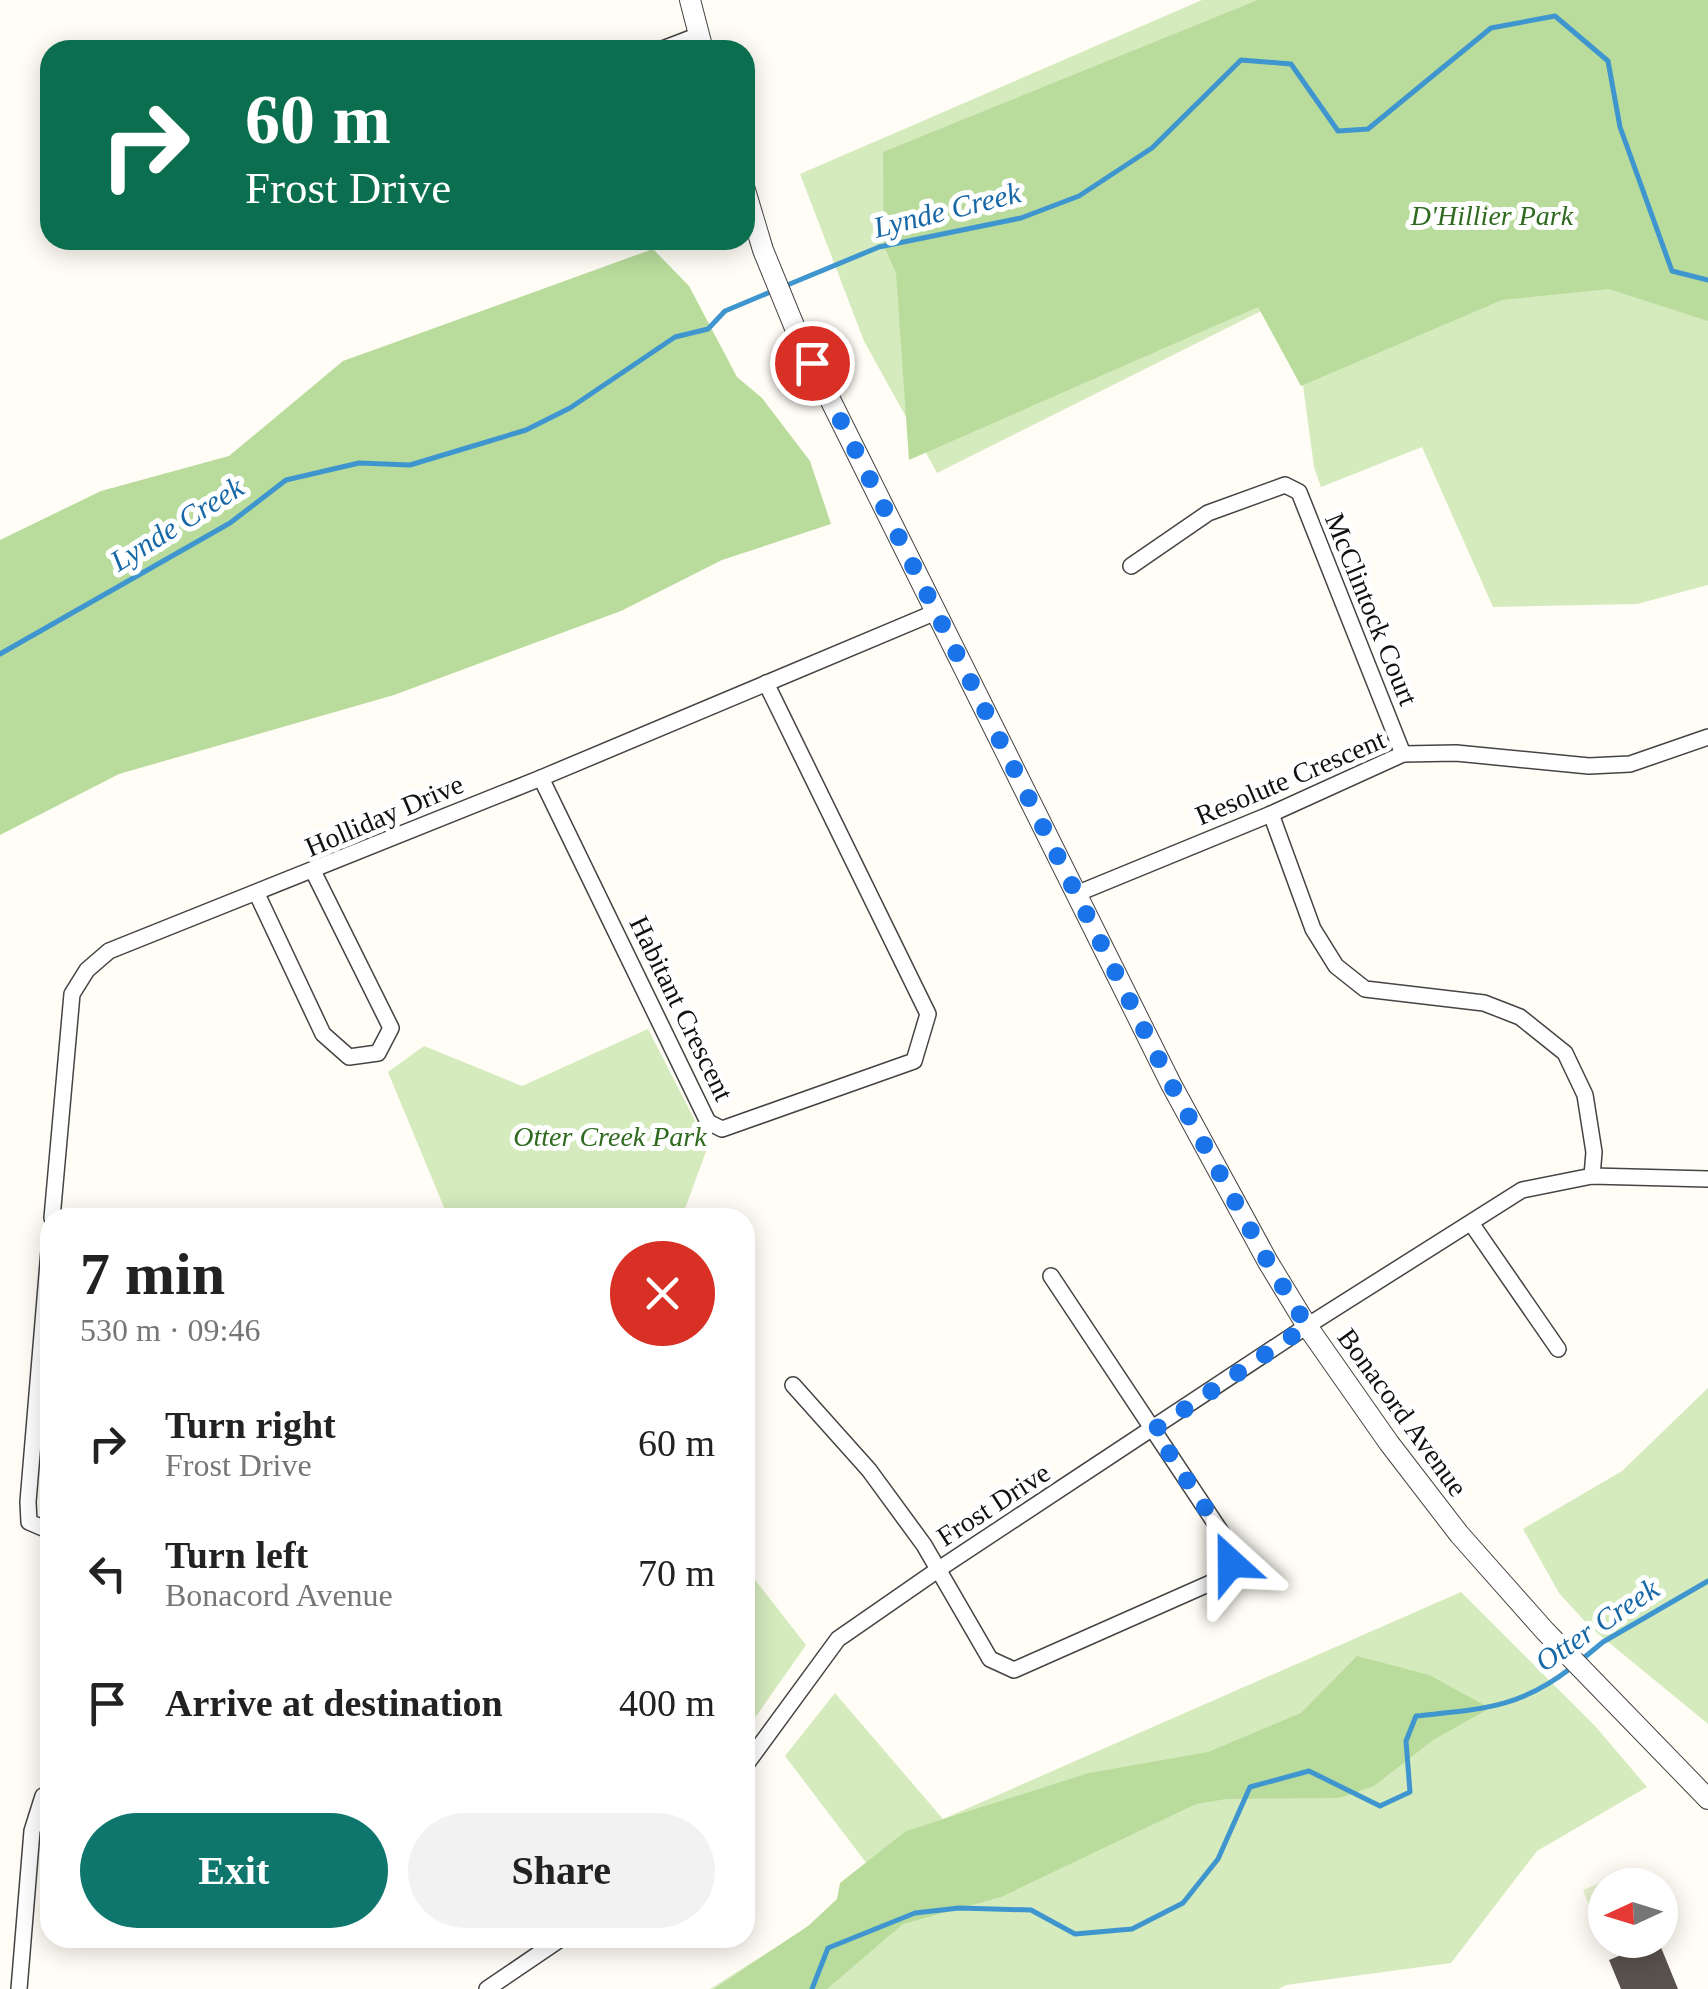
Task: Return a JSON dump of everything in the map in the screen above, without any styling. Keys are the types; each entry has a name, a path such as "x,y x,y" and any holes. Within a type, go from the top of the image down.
{"street":[{"path":"690,0 700,40"},
{"name":"Bonacord Avenue","path":"755,223 797,332 1171,1084 1268,1262 1307,1326 1458,1534 1545,1631 1708,1799"},
{"name":"McClintock Court","path":"1131,566 1208,512 1285,485 1299,492 1403,754"},
{"name":"Holliday Drive","path":"53,1208 72,994 88,970 109,952 541,778 936,612"},
{"name":"Habitant Crescent","path":"541,778 708,1122 722,1129 914,1061 928,1014 766,683"},
{"name":"Resolute Crescent","path":"1076,894 1403,754 1456,753 1590,766 1630,764 1708,737"},
{"path":"1270,814 1313,930 1336,966 1364,989 1484,1003 1520,1018 1565,1053 1585,1095 1594,1152 1592,1176"},
{"path":"257,894 324,1034 349,1057 378,1053 391,1028 313,871"},
{"path":"1307,1326 1522,1190 1592,1176 1708,1179"},
{"path":"1471,1223 1558,1349"},
{"path":"793,1385 869,1470 939,1569 990,1659 1014,1670 1224,1576 1231,1563 1227,1541 1051,1276"},
{"name":"Frost Drive","path":"755,1752 838,1639 1307,1326"},
{"path":"40,1367 28,1502 29,1522 40,1526"},
{"path":"19,1989 32,1831 40,1806"},
{"path":"488,1989 547,1948"}],"green space":[{"name":"D'Hillier Park","path":"1202,0 1708,0 1708,585 1637,604 1493,607 1422,447 1321,487 1314,467 1291,296 937,473 864,341 800,174"},
{"name":"D'Hillier Park","path":"1258,0 1708,0 1708,321 1609,289 1502,300 1301,386 1258,307 909,460 896,273 884,246 883,152"},
{"path":"654,250 689,286 737,377 762,398 810,461 831,524 722,560 621,611 394,695 119,774 0,835 0,540 101,491 229,456 343,361"},
{"name":"Otter Creek Park","path":"648,1029 708,1146 685,1208 444,1208 388,1072 424,1046 522,1086"},
{"path":"1708,1388 1708,1724 1590,1627 1559,1593 1523,1529 1622,1471"},
{"path":"755,1580 806,1645 755,1718"},
{"path":"1461,1592 1596,1727 1647,1787 1537,1851 1451,1963 1279,1989 710,1989 880,1881 785,1756 835,1693 943,1819"},
{"path":"1357,1656 1429,1675 1490,1708 1433,1740 1374,1786 1339,1798 1226,1799 1196,1804 1001,1897 903,1924 827,1989 714,1989 808,1926 837,1899 840,1883 906,1831 1089,1773 1208,1752 1301,1713"}],"building":[{"path":"1665,1958 1678,1989 1621,1989 1609,1960"}],"waterway":[{"name":"Lynde Creek","path":"785,286 879,247 1021,218 1079,196 1152,148 1241,60 1291,64 1338,131 1368,129 1491,28 1555,16 1608,61 1620,127 1672,271 1708,280"},
{"name":"Lynde Creek","path":"0,654 230,523 286,480 359,463 410,465 526,430 570,408 675,337 708,329 725,311 775,290"},
{"name":"Otter Creek","path":"1580,1661 1603,1642 1708,1581"},
{"name":"Otter Creek","path":"812,1989 828,1948 915,1913 959,1908 1031,1910 1075,1934 1132,1929 1183,1903 1218,1859 1250,1787 1309,1771 1380,1806 1410,1792 1406,1741 1416,1716 1498,1705 1534,1692 1571,1668"}],"route":[{"path":"812,363 1171,1084 1307,1326 1154,1430 1227,1541 1231,1563"}]}
